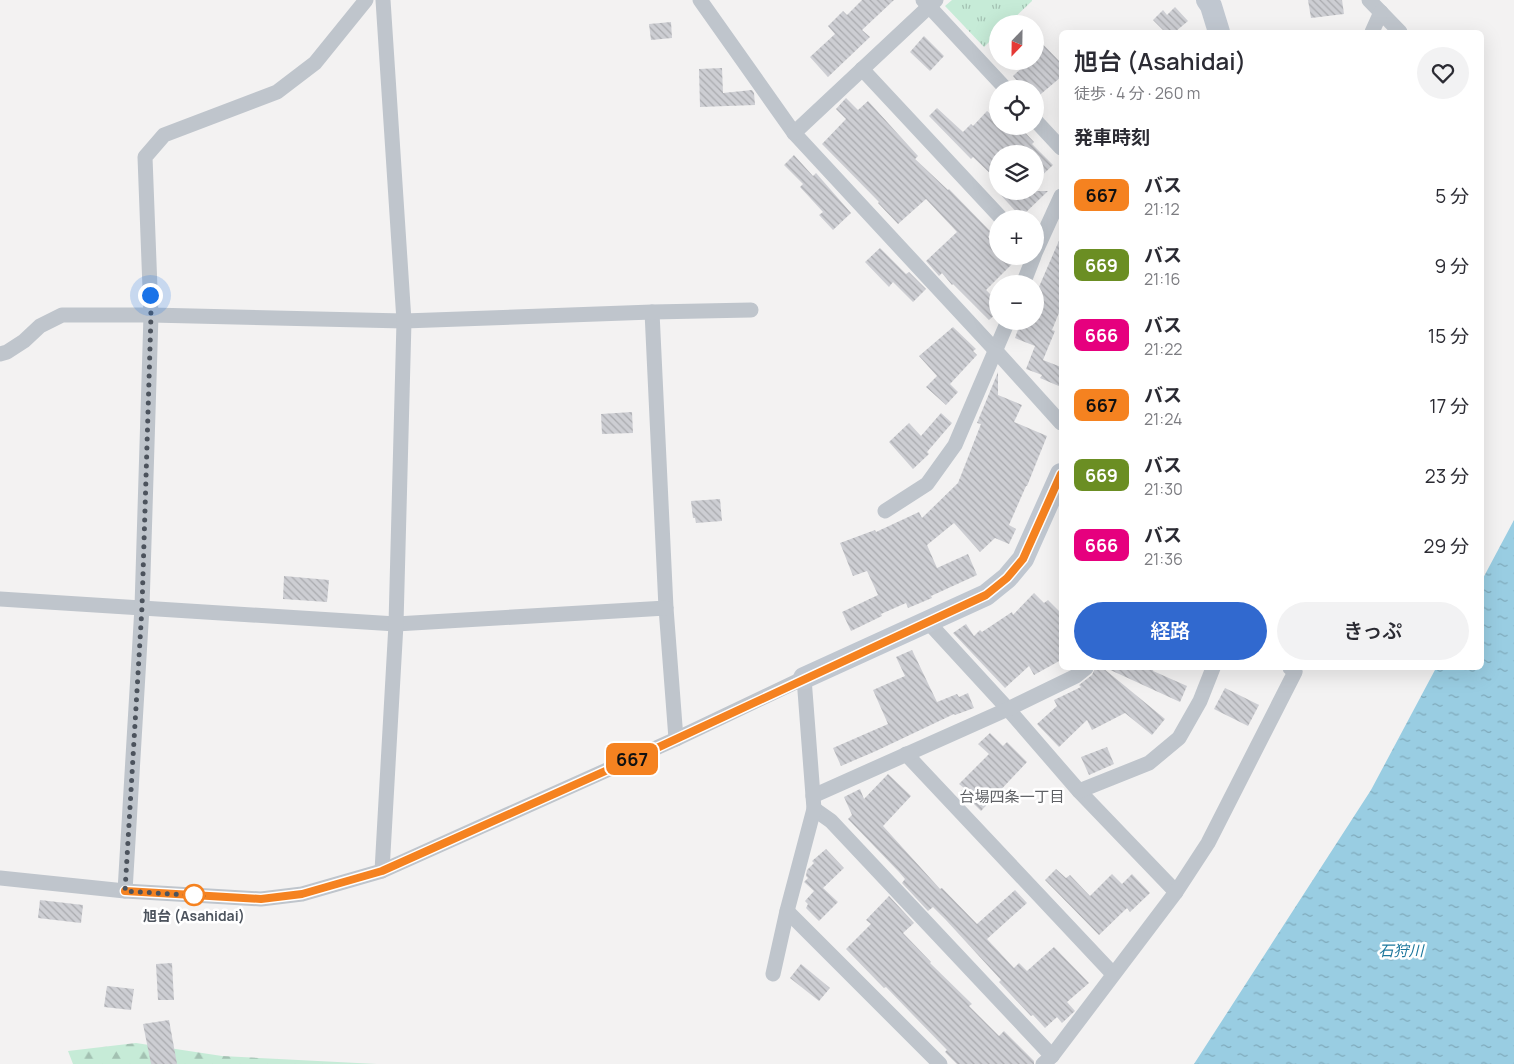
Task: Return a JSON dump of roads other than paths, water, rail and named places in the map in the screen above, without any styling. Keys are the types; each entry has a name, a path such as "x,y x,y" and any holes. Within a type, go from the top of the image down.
{"street":[{"path":"125,891 142,607 151,315 145,156 164,135 277,92 316,63 366,0"},
{"path":"382,871 396,624 404,321 383,0"},
{"path":"700,0 794,133 996,350 1059,421"},
{"path":"1207,0 1211,6 1218,30"},
{"path":"1369,0 1398,30"},
{"path":"794,133 929,2 998,80"},
{"path":"1373,30 1381,12"},
{"path":"862,69 994,210"},
{"path":"1044,130 1059,146"},
{"path":"1044,233 1059,200"},
{"path":"0,354 7,352 24,341 40,326 62,315 151,315 404,321 751,310"},
{"path":"652,312 666,608 676,739"},
{"path":"885,511 927,484 955,445 1004,330"},
{"path":"0,878 125,891 261,899 302,894 382,871 676,739 986,595 1007,578 1023,559 1059,478"},
{"path":"0,599 396,624 666,608"},
{"path":"928,622 1008,709 1079,791 1176,892"},
{"path":"814,802 906,754 1008,709 1076,676 1084,670"},
{"path":"1079,791 1149,763 1179,738 1200,701 1212,670"},
{"path":"814,802 1047,1060 1176,892 1208,843 1295,672 1292,670"},
{"path":"773,974 814,802 804,678"},
{"path":"906,754 1113,974"},
{"path":"787,911 940,1064"}],"water":[{"name":"石狩川","path":"1514,520 1514,1064 1194,1064 1371,790 1435,670 1484,670 1484,576"}],"place":[{"name":"旭台 (Asahidai)","path":"194,895"}],"district":[{"name":"台場四条一丁目","path":"1012,797"}]}
